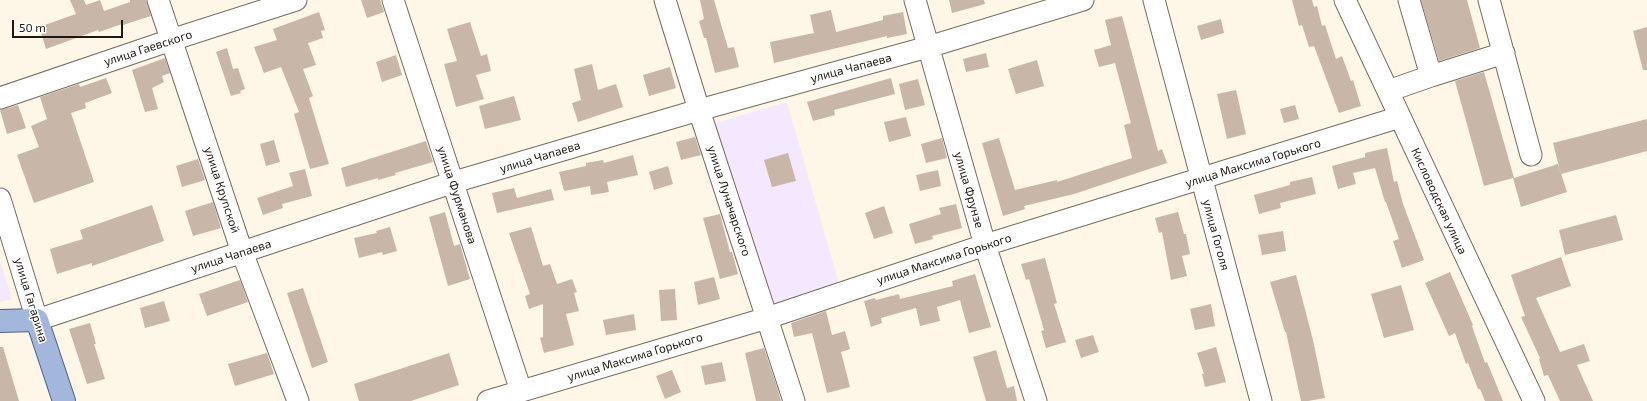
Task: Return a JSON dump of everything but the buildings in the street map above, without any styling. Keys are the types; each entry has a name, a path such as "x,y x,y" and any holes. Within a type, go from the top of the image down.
{"main road":[{"name":"улица Чапаева","path":"0,321 37,320"},
{"name":"улица Гагарина","path":"37,320 64,401"}],"street":[{"name":"улица Крупской","path":"158,0 242,252 298,401"},
{"name":"улица Гаевского","path":"0,98 171,40 296,0"},
{"name":"улица Фурманова","path":"392,0 454,182 521,391"},
{"name":"улица Луначарского","path":"665,0 699,110 794,401"},
{"name":"улица Фрунзе","path":"915,0 985,245 1036,401"},
{"name":"улица Чапаева","path":"37,320 454,182 699,110 928,47 1084,0"},
{"name":"улица Гоголя","path":"1154,0 1261,401"},
{"name":"Кисловодская улица","path":"1345,0 1534,401"},
{"path":"1409,0 1431,76"},
{"path":"1489,0 1531,155"},
{"path":"1388,91 1504,53"},
{"name":"улица Максима Горького","path":"488,401 767,318 985,245 1400,117"},
{"name":"улица Гагарина","path":"0,199 37,320"}],"shaded area":[{"path":"787,102 839,284 770,307 712,124"},
{"path":"0,261 12,299 0,302"}]}
